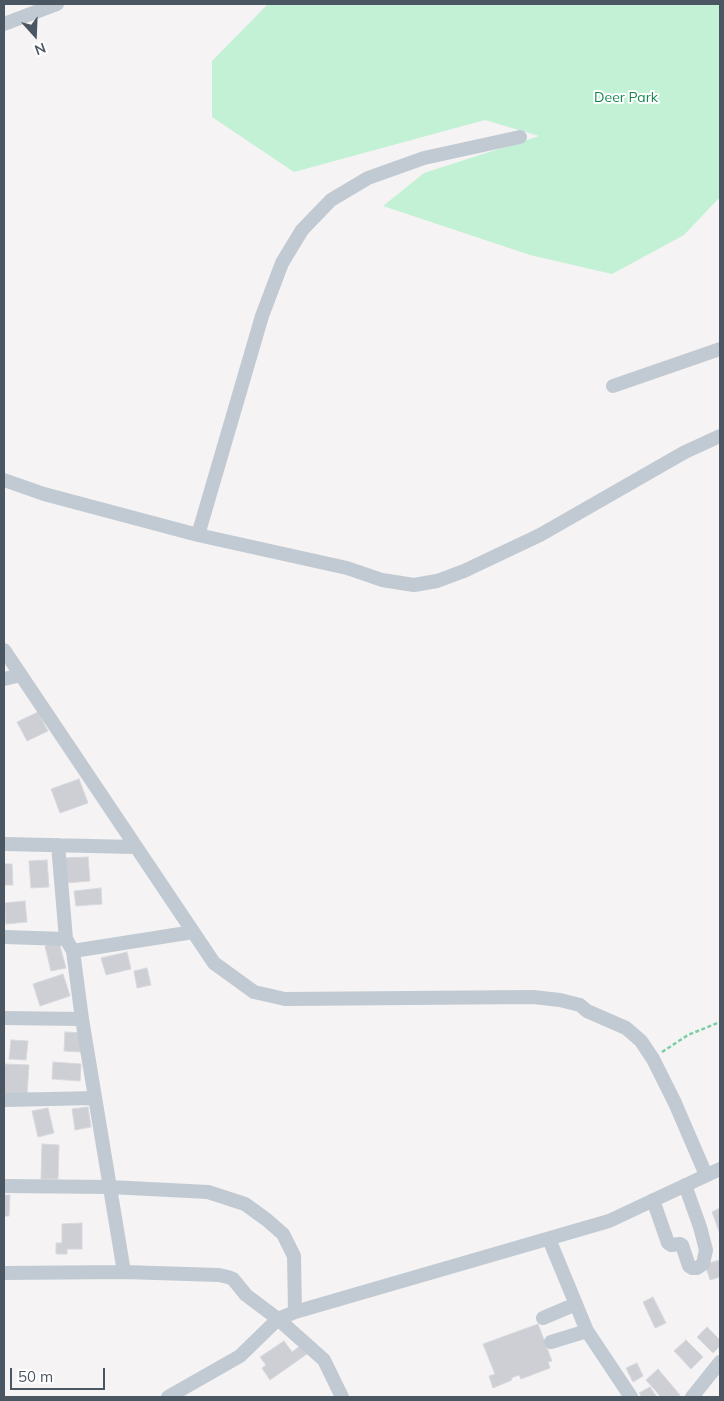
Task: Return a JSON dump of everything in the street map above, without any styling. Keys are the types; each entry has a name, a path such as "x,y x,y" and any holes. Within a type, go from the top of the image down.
{"street":[{"path":"4,24 57,4"},
{"path":"198,535 262,316 282,263 302,230 331,200 368,178 424,158 520,137"},
{"path":"613,386 720,348"},
{"path":"4,480 44,494 198,535 347,568 382,580 414,585 437,581 540,535 685,452 720,436"},
{"path":"4,650 214,963 254,992 285,999 532,997 560,1000 580,1005 626,1028 641,1041 653,1059 675,1103 706,1176"},
{"path":"4,679 21,675"},
{"path":"4,844 135,847"},
{"path":"58,845 70,945 124,1272"},
{"path":"4,937 70,945 193,932"},
{"path":"4,1018 82,1019"},
{"path":"4,1100 95,1098"},
{"path":"168,1397 240,1356 278,1319 295,1312 609,1221 720,1169"},
{"path":"653,1200 668,1243 671,1245 682,1245 689,1266 697,1268 703,1264 706,1250 685,1185"},
{"path":"4,1186 110,1187 208,1192 245,1204 283,1234 294,1256 295,1312"},
{"path":"549,1239 587,1330 631,1397"},
{"path":"4,1274 124,1272 219,1275 228,1277 233,1279 246,1295 278,1319 324,1360 342,1397"},
{"path":"543,1318 576,1304"},
{"path":"552,1342 587,1330"},
{"path":"692,1397 720,1362"}],"path":[{"path":"653,1059 688,1034 720,1022"}],"green space":[{"name":"Deer Park","path":"268,4 720,4 720,197 684,235 612,274 530,255 383,206 424,173 539,136 485,120 294,172 212,117 212,61"}],"building":[{"path":"38,712 48,731 27,741 17,722"},
{"path":"79,779 88,803 60,813 51,789"},
{"path":"88,857 90,881 66,883 64,858"},
{"path":"47,860 49,887 31,888 29,861"},
{"path":"4,864 12,864 13,885 4,885"},
{"path":"101,888 102,904 76,906 74,891"},
{"path":"25,901 27,922 6,924 5,903"},
{"path":"59,942 66,968 51,971 45,946"},
{"path":"127,952 131,969 106,975 101,958"},
{"path":"147,968 151,985 137,988 134,971"},
{"path":"63,974 70,996 40,1006 33,984"},
{"path":"65,1032 82,1033 81,1052 64,1051"},
{"path":"11,1040 28,1041 26,1060 9,1059"},
{"path":"53,1062 81,1064 80,1081 52,1079"},
{"path":"4,1064 29,1065 27,1095 4,1094"},
{"path":"88,1107 91,1127 75,1130 72,1109"},
{"path":"48,1108 54,1133 38,1137 32,1111"},
{"path":"42,1144 59,1145 58,1179 41,1179"},
{"path":"4,1195 10,1195 9,1216 4,1216"},
{"path":"720,1208 720,1234 712,1212"},
{"path":"82,1223 82,1249 67,1249 67,1254 56,1254 56,1243 62,1243 62,1224"},
{"path":"720,1260 720,1277 710,1280 705,1264"},
{"path":"653,1297 666,1323 655,1328 643,1302"},
{"path":"538,1324 552,1361 548,1362 550,1368 521,1379 519,1375 493,1388 489,1376 495,1374 483,1344"},
{"path":"707,1327 720,1340 720,1346 713,1353 697,1337"},
{"path":"686,1340 703,1357 691,1369 674,1351"},
{"path":"284,1341 292,1352 300,1346 307,1354 270,1380 262,1368 266,1365 260,1357"},
{"path":"637,1363 643,1376 633,1382 626,1368"},
{"path":"658,1369 680,1395 677,1397 661,1397 646,1380"},
{"path":"650,1387 657,1397 642,1397 639,1393"}]}
